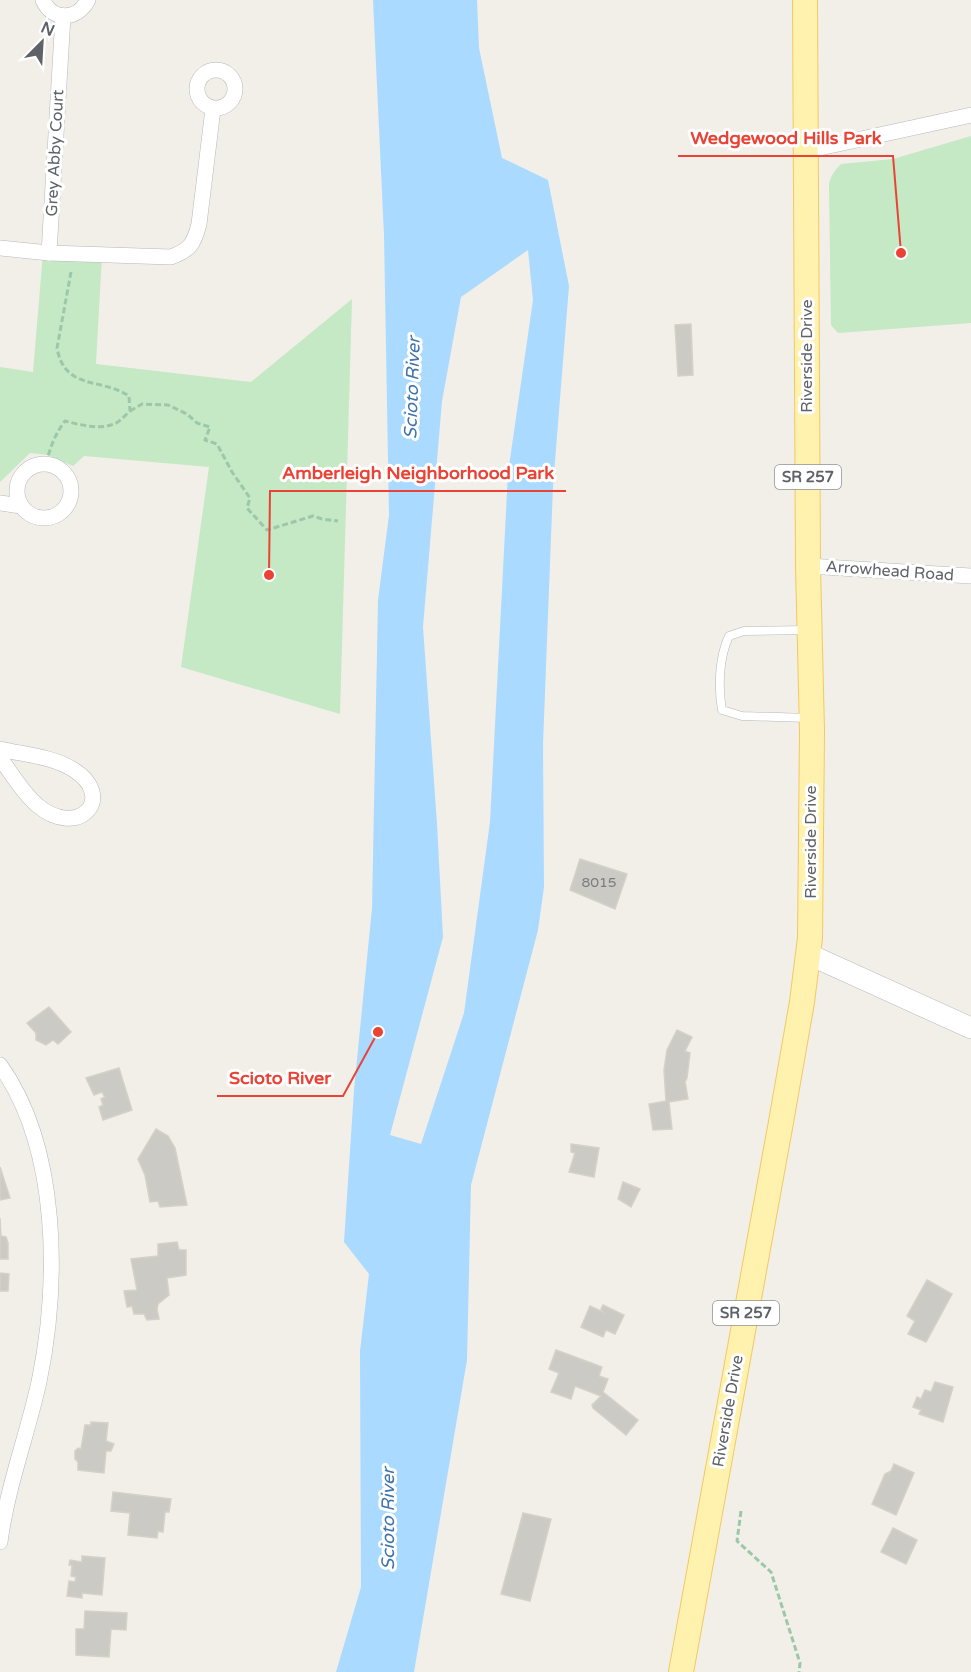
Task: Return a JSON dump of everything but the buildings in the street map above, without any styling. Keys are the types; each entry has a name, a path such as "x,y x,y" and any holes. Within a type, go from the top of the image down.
{"main road":[{"name":"Riverside Drive","path":"681,1672 781,1122 808,954 811,897 812,718 808,566 805,0"}],"street":[{"path":"43,0 50,10 63,16 79,12 88,0"},
{"name":"Grey Abby Court","path":"49,253 63,16"},
{"path":"0,248 49,253 171,257 185,251 196,239 199,224 213,109"},
{"path":"806,151 971,115"},
{"path":"46,464 55,467 67,478 70,496 67,505 53,516 44,518 27,512 21,506 17,489 19,481 30,468 46,464"},
{"path":"0,503 21,506"},
{"name":"Arrowhead Road","path":"808,566 971,576"},
{"path":"0,749 51,758 76,771 88,784 93,794 91,806 84,815 72,819 47,811 38,806 24,791 0,758"},
{"path":"808,954 971,1028"},
{"path":"0,1065 15,1089 24,1110 43,1166 52,1247 44,1354 26,1437 2,1509 0,1542"}],"lane":[{"path":"810,630 744,631 729,636 724,647 718,690 722,710 742,716 812,718"}],"path":[{"path":"71,272 57,348 58,357 70,375 120,390 129,396 130,411"},
{"path":"46,464 57,432 65,421 98,426 116,423 142,404 168,405 187,414 197,423 210,427 205,440 217,444 232,472 250,498 247,508 267,530 313,516 339,521"},
{"path":"741,1510 737,1541 771,1572 800,1663 799,1672"}],"green space":[{"path":"971,136 971,323 838,333 831,325 829,184 834,173 841,164 893,159"},
{"path":"43,253 102,255 96,364 251,382 352,299 340,714 181,667 209,467 84,456 73,466 48,455 30,453 0,482 0,367 33,372"}],"water":[{"path":"373,0 477,0 479,48 502,158 548,180 569,286 553,486 543,744 544,887 538,930 471,1185 467,1360 414,1672 336,1672 361,1587 360,1351 369,1274 344,1242 354,1090 372,908 378,600 389,515 384,235","holes":["528,250 533,300 508,473 490,822 464,1013 421,1144 390,1135 443,937 423,627 442,401 461,297"]}],"place":[{"name":"Wedgewood Hills Park","path":"901,253"},
{"name":"Amberleigh Neighborhood Park","path":"269,575"},
{"name":"Scioto River","path":"378,1032"}]}
